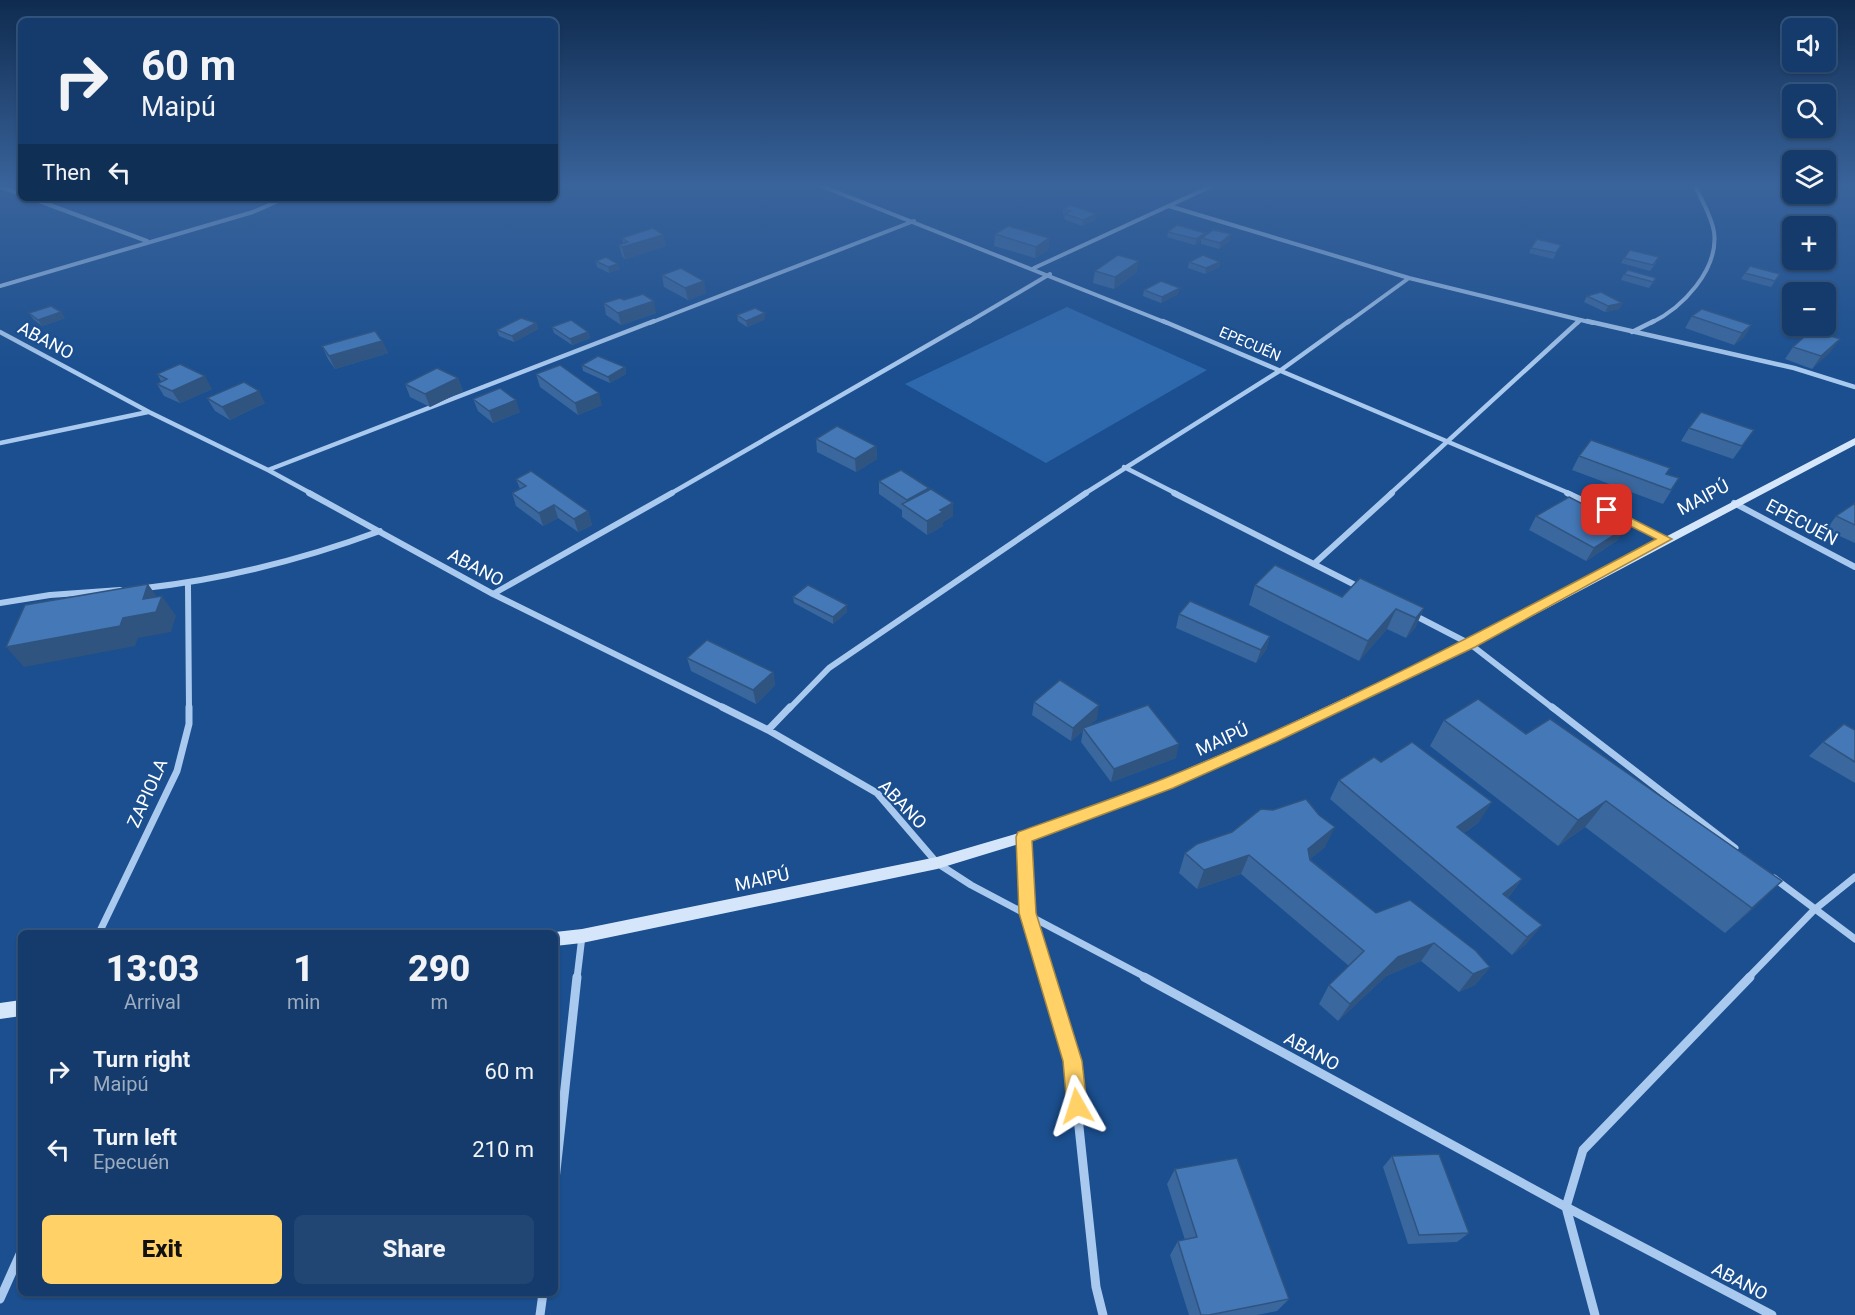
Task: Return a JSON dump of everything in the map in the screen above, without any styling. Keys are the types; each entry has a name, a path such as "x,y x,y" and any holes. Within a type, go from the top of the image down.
{"main road":[{"name":"MAIPÚ","path":"558,939 582,936 937,862 1024,837 1168,783 1271,738 1470,644 1855,441"},
{"path":"0,1011 18,1008"}],"street":[{"path":"0,286 130,246"},
{"path":"268,470 849,246"},
{"name":"EPECUÉN","path":"979,246 1448,440 1607,510 1666,539"},
{"path":"1033,268 1080,246"},
{"path":"1304,246 1409,278 1631,333 1794,368 1855,387"},
{"path":"1631,333 1667,314 1686,295 1708,268 1714,246"},
{"path":"493,594 849,393 1050,274"},
{"path":"768,730 829,668 1124,467 1281,370 1409,278"},
{"path":"1315,563 1580,320"},
{"name":"ABANO","path":"0,332 149,412 268,470 493,594 768,730 877,793 937,862 971,885 1027,913 1566,1207 1772,1315"},
{"path":"0,443 149,412"},
{"path":"1124,467 1366,590"},
{"name":"EPECUÉN","path":"1734,503 1855,567"},
{"path":"142,588 188,585 336,548 380,531"},
{"name":"ZAPIOLA","path":"100,930 177,771 189,724 188,585"},
{"path":"0,603 50,595 130,589"},
{"path":"1408,612 1470,644 1740,852"},
{"path":"1024,837 1027,913 1072,1061 1096,1287 1103,1315"},
{"path":"1768,874 1855,939"},
{"path":"1595,1315 1566,1207 1583,1150 1814,910 1855,877"},
{"path":"558,1153 582,936"},
{"path":"0,1299 18,1259"},
{"path":"540,1315 543,1296"}],"shaded area":[{"path":"1067,307 1207,370 1046,463 905,384"}],"building":[{"path":"1532,246 1560,246 1556,253 1531,248"},
{"path":"1630,250 1659,257 1653,265 1624,258"},
{"path":"1118,255 1139,261 1115,277 1095,271"},
{"path":"1203,255 1220,262 1206,268 1189,262"},
{"path":"606,257 618,264 608,267 596,261"},
{"path":"1750,266 1780,274 1775,281 1745,273"},
{"path":"681,268 704,281 685,288 662,275"},
{"path":"1628,270 1656,278 1653,282 1624,274"},
{"path":"1161,281 1180,288 1162,297 1144,290"},
{"path":"1601,292 1622,303 1608,306 1587,296"},
{"path":"643,294 654,301 618,313 604,303 620,298 624,300"},
{"path":"51,306 61,312 38,320 29,313"},
{"path":"755,308 765,313 746,321 737,315"},
{"path":"1702,309 1751,325 1742,333 1692,316"},
{"path":"521,318 536,323 512,336 497,330"},
{"path":"571,320 588,332 570,339 552,327"},
{"path":"375,331 382,341 329,356 322,346"},
{"path":"1805,336 1831,336 1840,339 1821,356 1793,347"},
{"path":"598,356 625,367 608,377 582,365"},
{"path":"180,364 205,376 172,391 157,384 167,379 157,374"},
{"path":"560,365 599,393 575,403 536,374"},
{"path":"437,368 458,378 425,394 405,384"},
{"path":"244,382 259,391 222,407 207,398"},
{"path":"500,388 516,400 489,411 473,399"},
{"path":"1701,412 1754,430 1742,446 1689,428"},
{"path":"837,426 876,446 855,459 816,439"},
{"path":"1591,440 1670,468 1666,474 1679,478 1671,490 1579,456"},
{"path":"901,470 929,488 907,500 879,481"},
{"path":"531,471 588,511 574,519 554,505 539,513 512,493 526,486 516,479"},
{"path":"931,489 953,503 927,521 902,504"},
{"path":"1569,497 1627,527 1594,548 1536,516"},
{"path":"1855,503 1855,525 1836,516"},
{"path":"1275,565 1342,597 1360,578 1424,608 1416,618 1396,609 1368,641 1255,585"},
{"path":"148,584 143,599 162,596 156,612 123,618 120,626 6,647 25,605"},
{"path":"808,585 847,605 833,617 793,597"},
{"path":"1190,601 1270,636 1261,650 1179,614"},
{"path":"707,640 773,672 753,690 687,658"},
{"path":"1060,680 1099,705 1073,728 1034,702"},
{"path":"1478,699 1526,734 1550,719 1782,881 1752,908 1606,801 1578,820 1444,720"},
{"path":"1148,705 1179,744 1114,769 1083,728"},
{"path":"1844,724 1855,730 1855,762 1823,742"},
{"path":"1412,742 1492,802 1457,827 1522,879 1503,894 1542,925 1527,937 1339,780 1374,757 1381,762"},
{"path":"1306,799 1319,815 1335,827 1308,849 1310,860 1376,913 1410,900 1476,951 1490,967 1473,974 1434,943 1398,957 1350,1004 1329,985 1364,951 1249,855 1204,870 1185,853 1197,844 1232,832 1261,809 1273,810"},
{"path":"1439,1154 1469,1233 1419,1235 1392,1156"},
{"path":"1237,1158 1289,1299 1201,1315 1178,1241 1197,1237 1175,1169"}],"route":[{"path":"1077,1106 1072,1061 1027,913 1024,837 1168,783 1271,738 1470,644 1666,539 1607,510"}]}
